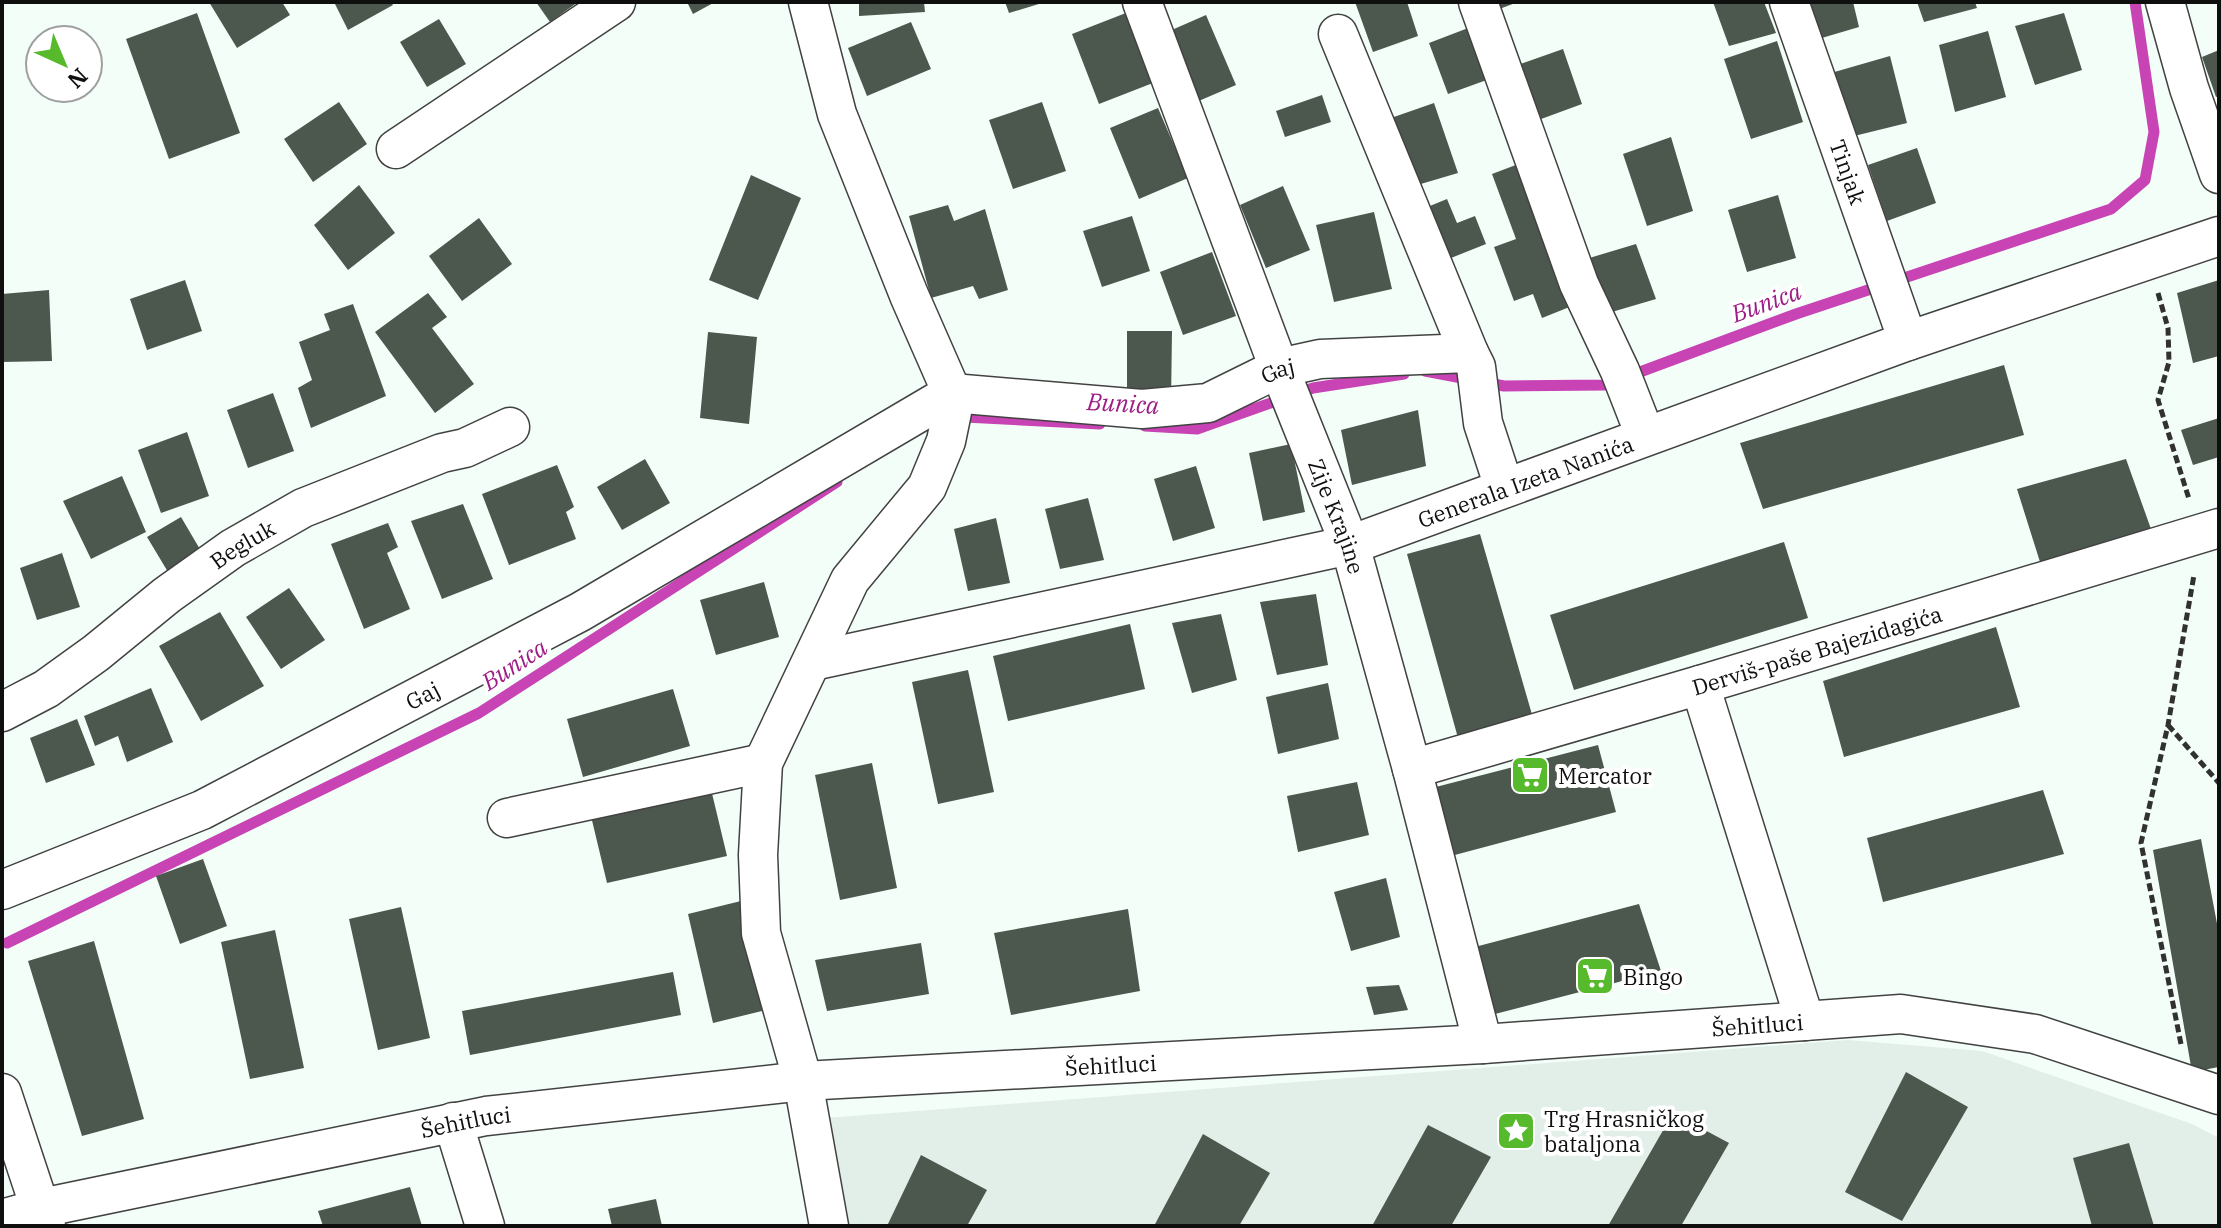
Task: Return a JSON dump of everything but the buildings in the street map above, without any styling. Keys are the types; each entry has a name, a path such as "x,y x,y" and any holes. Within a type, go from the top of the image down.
{"street":[{"path":"396,149 616,2"},
{"path":"808,2 837,114 909,295 950,415 927,487 850,580 763,763 758,855 761,933 803,1081 829,1226"},
{"name":"Zije Krajine","path":"1142,2 1282,375 1350,545 1483,1044"},
{"path":"1478,2 1579,284 1645,435"},
{"name":"Tinjak","path":"1789,2 1902,324"},
{"path":"2165,2 2189,88 2219,174"},
{"path":"1338,34 1472,360 1480,406 1504,487"},
{"name":"Generala Izeta Nanića","path":"813,661 1350,545 1645,435 1902,324 2147,261 2219,236"},
{"name":"Gaj","path":"2,890 202,810 950,415 1142,409 1208,403 1320,359 1472,360"},
{"name":"Begluk","path":"2,712 46,689 233,548 303,508 442,453 465,448 510,427"},
{"name":"Derviš-paše Bajezidagića","path":"1412,769 2209,531"},
{"path":"1700,685 1805,1021"},
{"path":"507,818 763,763"},
{"name":"Šehitluci","path":"2,1219 44,1217 486,1116 803,1081 1483,1044 1901,1014 2035,1034 2211,1092"},
{"path":"2,1093 44,1217"},
{"path":"453,1122 485,1226"}],"path":[{"path":"2147,261 2168,328 2169,362 2158,400 2209,531 2141,843 2211,1092"},
{"path":"2168,725 2219,783"}],"shaded area":[{"name":"Trg Hrasničkog bataljona","path":"1848,1040 1982,1051 2192,1124 2219,1138 2219,1226 841,1226 825,1118"}],"waterway":[{"name":"Bunica","path":"1425,371 1504,386 1605,385 1796,314 2111,209 2145,180 2154,132 2135,2"},
{"name":"Bunica","path":"1145,426 1197,429 1313,388 1404,374"},
{"name":"Bunica","path":"958,419 1100,424"},
{"name":"Bunica","path":"7,943 479,713 837,482"}],"place":[{"name":"Mercator","path":"1530,775"},
{"name":"Bingo","path":"1595,976"},
{"name":"Trg Hrasničkog bataljona","path":"1516,1131"}]}
